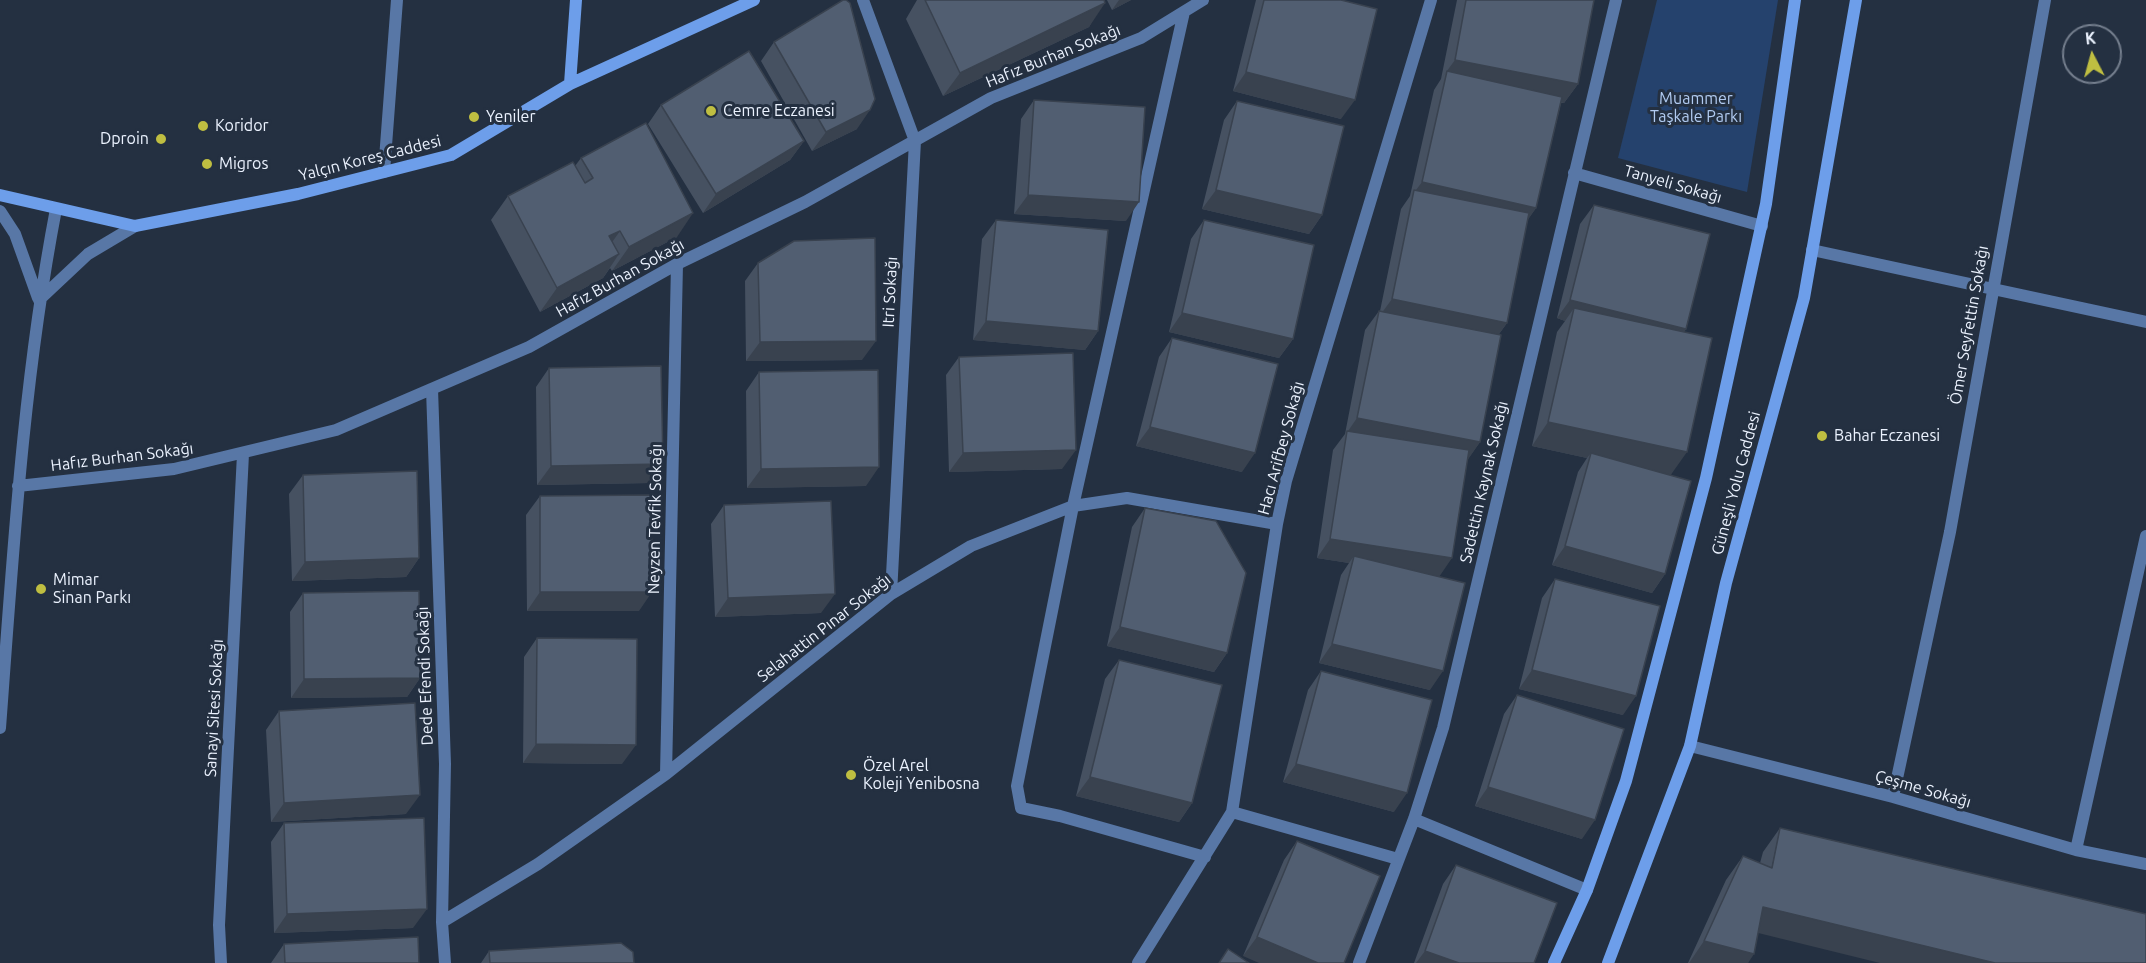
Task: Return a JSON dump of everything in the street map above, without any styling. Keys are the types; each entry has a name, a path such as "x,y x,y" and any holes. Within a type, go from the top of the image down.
{"main road":[{"path":"570,84 576,0"},
{"name":"Yalçın Koreş Caddesi","path":"0,195 135,226 287,196 451,155 570,84 754,0"},
{"name":"Güneşli Yolu Caddesi","path":"1554,963 1587,890 1626,781 1703,489 1762,226 1795,0"},
{"name":"Güneşli Yolu Caddesi","path":"1608,963 1690,746 1726,583 1803,298 1856,0"}],"street":[{"path":"384,172 398,0"},
{"name":"Itri Sokağı","path":"863,0 915,141 891,594"},
{"name":"Hafız Burhan Sokağı","path":"18,486 174,469 336,430 529,347 677,264 805,202 991,98 1141,38 1203,0"},
{"name":"Hacı Arifbey Sokağı","path":"1138,963 1232,812 1277,524 1286,481 1431,0"},
{"name":"Sadettin Kaynak Sokağı","path":"1359,963 1414,819 1443,728 1616,0"},
{"name":"Ömer Seyfettin Sokağı","path":"1893,797 1950,532 2045,0"},
{"path":"1184,12 1073,506 1017,786 1020,808 1060,816 1205,857"},
{"name":"Tanyeli Sokağı","path":"1574,173 1762,226"},
{"path":"0,728 18,486 39,300 56,209"},
{"path":"0,211 15,234 39,300"},
{"path":"39,300 88,254 135,226"},
{"path":"1812,250 2146,322"},
{"name":"Neyzen Tevfik Sokağı","path":"666,774 677,264"},
{"name":"Dede Efendi Sokağı","path":"432,389 445,764 442,922 445,963"},
{"name":"Sanayi Sitesi Sokağı","path":"221,963 219,925 243,454"},
{"name":"Selahattin Pınar Sokağı","path":"442,922 538,864 666,774 891,594 971,546 1073,506 1127,498 1277,524"},
{"path":"2076,850 2146,537"},
{"name":"Çeşme Sokağı","path":"1690,746 1893,797 2076,850 2146,864"},
{"path":"1232,812 1398,859"},
{"path":"1414,819 1587,890"}],"green space":[{"name":"Muammer Taşkale Parkı","path":"1657,0 1778,0 1747,192 1618,158"}],"building":[{"path":"843,0 850,3 875,99 870,110 826,132 774,42"},
{"path":"925,0 1104,0 1105,3 960,73"},
{"path":"1264,0 1341,0 1377,9 1355,100 1246,72"},
{"path":"1466,0 1594,0 1578,84 1455,60"},
{"path":"749,51 804,141 716,194 661,105"},
{"path":"1447,71 1562,97 1536,208 1422,182"},
{"path":"1034,100 1145,107 1139,202 1028,195"},
{"path":"1237,101 1344,126 1322,215 1216,190"},
{"path":"646,123 693,213 629,247 620,231 609,236 619,254 557,288 508,196 573,162 585,183 593,178 581,158"},
{"path":"1414,190 1529,213 1507,323 1392,299"},
{"path":"1594,205 1710,234 1686,329 1570,300"},
{"path":"996,220 1108,230 1098,331 986,321"},
{"path":"1204,220 1314,245 1293,339 1182,313"},
{"path":"875,238 876,341 760,342 758,263 794,241"},
{"path":"1574,308 1712,338 1687,452 1548,422"},
{"path":"1379,311 1501,335 1480,442 1357,418"},
{"path":"1172,338 1278,364 1255,453 1150,427"},
{"path":"1073,353 1076,450 963,453 959,357"},
{"path":"661,366 663,464 551,466 549,368"},
{"path":"878,370 879,467 761,469 759,372"},
{"path":"1347,431 1469,450 1452,558 1330,539"},
{"path":"1591,453 1691,481 1665,574 1565,546"},
{"path":"417,471 419,558 305,562 303,475"},
{"path":"652,495 652,592 540,592 540,496"},
{"path":"831,501 835,594 728,598 724,505"},
{"path":"1145,508 1216,521 1246,573 1227,653 1120,627"},
{"path":"1354,556 1465,583 1443,671 1332,644"},
{"path":"1555,579 1660,606 1636,696 1532,670"},
{"path":"419,591 420,678 304,679 303,593"},
{"path":"537,638 637,639 636,745 536,744"},
{"path":"1119,660 1222,685 1192,803 1090,777"},
{"path":"1321,671 1432,700 1407,793 1296,764"},
{"path":"1517,695 1624,729 1595,820 1488,787"},
{"path":"415,703 420,795 284,803 279,711"},
{"path":"424,818 427,909 287,914 284,823"},
{"path":"1780,828 2146,914 2146,963 1995,963 1763,907 1754,954 1704,941 1743,856 1772,868"},
{"path":"1297,841 1380,876 1344,963 1318,963 1257,937"},
{"path":"1456,865 1557,903 1534,963 1459,963 1425,951"},
{"path":"418,937 419,963 285,963 284,944"},
{"path":"621,943 633,952 634,963 490,963 489,951"},
{"path":"1228,949 1249,963 1219,963"}],"place":[{"name":"Cemre Eczanesi","path":"711,111"},
{"name":"Yeniler","path":"474,117"},
{"name":"Koridor","path":"203,126"},
{"name":"Dproin","path":"161,139"},
{"name":"Migros","path":"207,164"},
{"name":"Bahar Eczanesi","path":"1822,436"},
{"name":"Mimar Sinan Parkı","path":"41,589"},
{"name":"Özel Arel Koleji Yenibosna","path":"851,775"}]}
